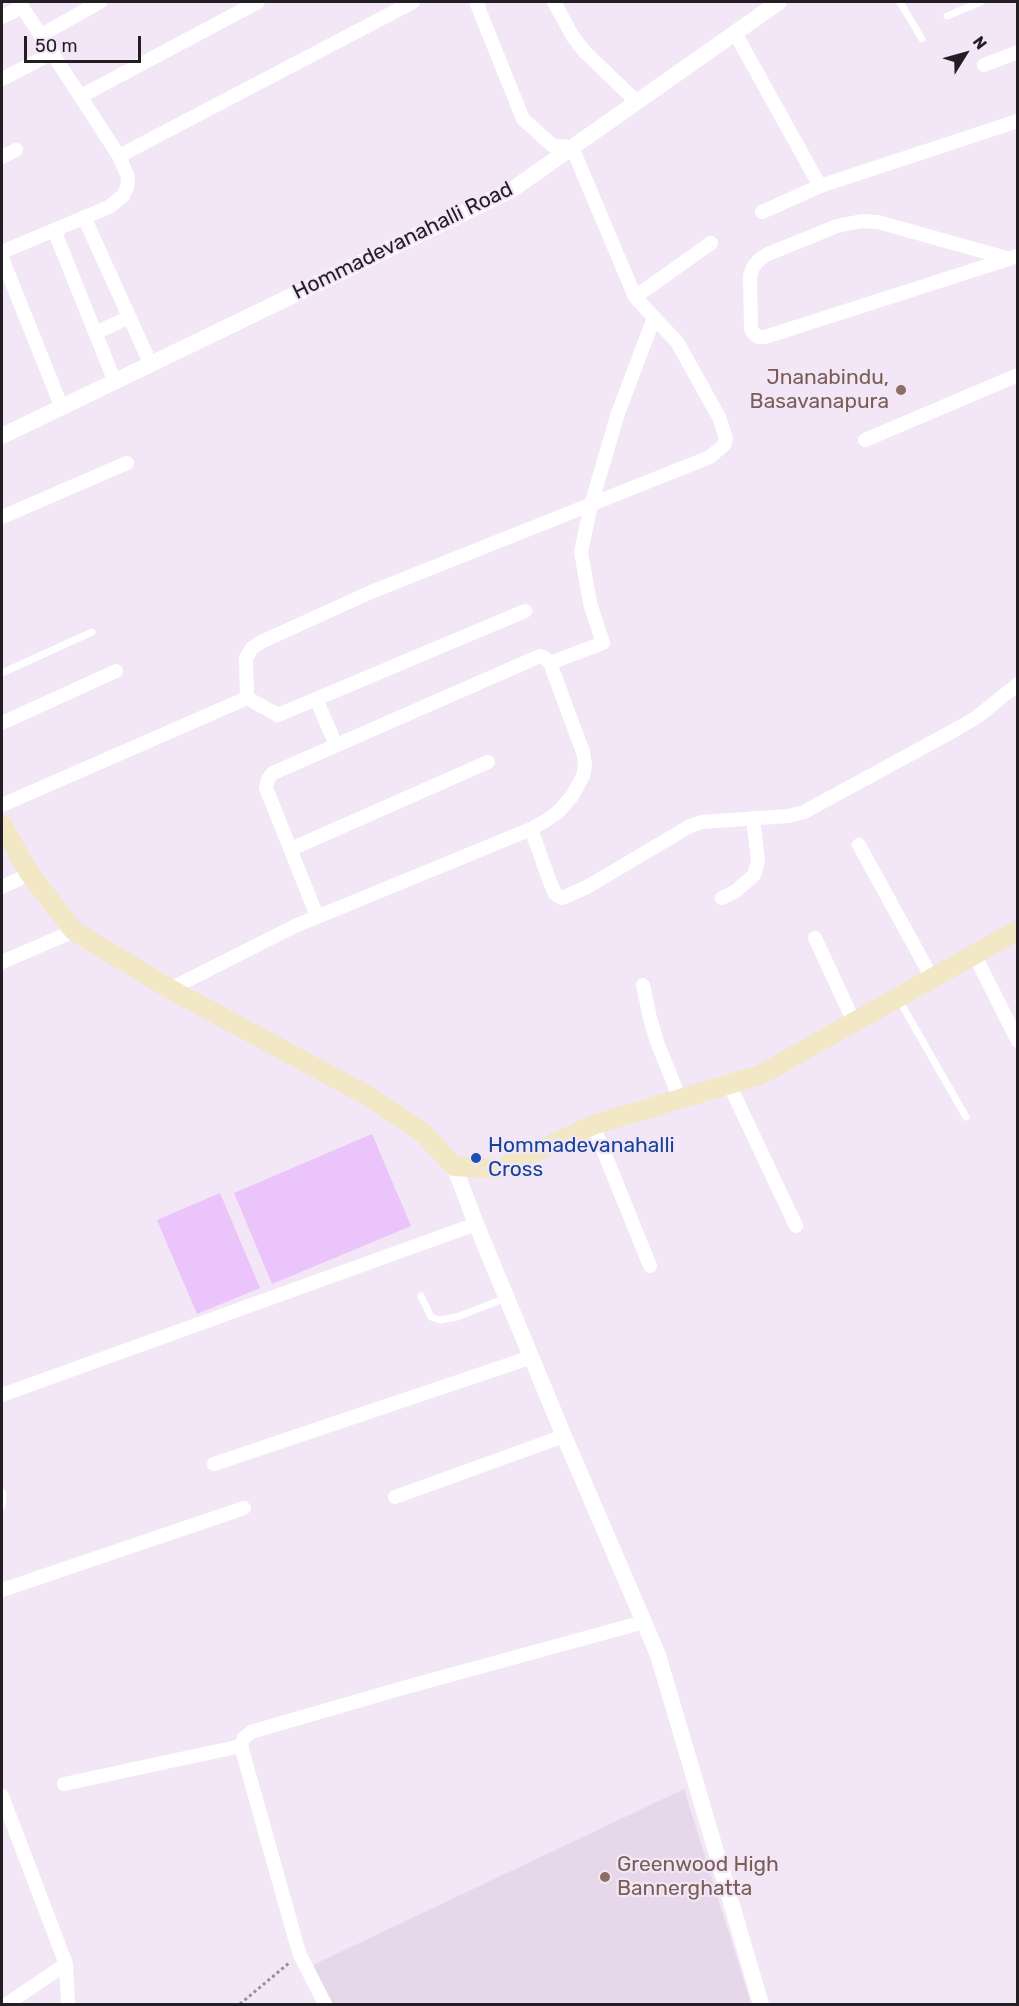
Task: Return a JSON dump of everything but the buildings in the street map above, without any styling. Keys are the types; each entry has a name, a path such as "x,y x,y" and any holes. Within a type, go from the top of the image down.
{"main road":[{"path":"2,825 30,874 74,931 170,989 370,1096 423,1133 454,1166 499,1169 594,1125 760,1075 1017,930"}],"street":[{"path":"41,34 99,2"},
{"path":"81,96 258,2"},
{"path":"119,156 413,2"},
{"path":"247,698 246,658 252,648 261,642 371,592 710,457 724,445 726,438 724,427 677,342 635,297 572,147 553,146 524,119 476,2"},
{"path":"554,2 573,37 585,52 637,102"},
{"name":"Hommadevanahalli Road","path":"2,436 513,189 779,2"},
{"path":"2,17 20,4 119,156 128,177 123,196 109,207 2,252"},
{"path":"735,33 820,186"},
{"path":"984,65 1017,52"},
{"path":"2,79 41,59"},
{"path":"762,212 820,186 1017,121"},
{"path":"2,157 16,150"},
{"path":"84,217 151,365"},
{"path":"862,221 878,222 1014,257 765,337 759,337 751,329 750,276 753,267 768,254 837,226 862,221"},
{"path":"54,230 116,382"},
{"path":"635,297 711,243"},
{"path":"2,258 62,408"},
{"path":"96,333 129,316"},
{"path":"550,663 603,643 590,603 581,552 591,505 618,413 654,318"},
{"path":"865,440 1017,375"},
{"path":"2,517 127,463"},
{"path":"247,698 278,715 525,611"},
{"path":"170,989 317,916 531,829 547,820 572,796 583,776 585,765 583,752 550,663 545,658 540,656 273,773 268,779 266,788 317,916"},
{"path":"2,723 116,672"},
{"path":"531,829 555,894 562,898 586,887 690,826 702,822 789,816 804,812 977,717 1017,684"},
{"path":"2,805 247,698"},
{"path":"316,699 336,745"},
{"path":"291,849 488,762"},
{"path":"722,898 736,891 754,875 758,861 753,818"},
{"path":"859,845 932,978"},
{"path":"2,886 30,874"},
{"path":"2,962 74,931"},
{"path":"815,938 854,1022"},
{"path":"974,954 1017,1041"},
{"path":"644,985 657,1042 680,1099"},
{"path":"729,1084 796,1226"},
{"path":"594,1125 650,1266"},
{"path":"454,1166 564,1436 658,1654 761,2004"},
{"path":"2,1395 476,1224"},
{"path":"214,1464 532,1357"},
{"path":"395,1497 564,1436"},
{"path":"2,1590 244,1508"},
{"path":"325,2004 300,1955 242,1746 244,1738 251,1732 399,1689 644,1622"},
{"path":"64,1784 242,1746"},
{"path":"2,1796 66,1964 68,2004"},
{"path":"7,2004 66,1964"}],"lane":[{"path":"900,2 922,39"},
{"path":"947,16 981,2"},
{"path":"2,673 92,632"},
{"path":"897,997 966,1117"},
{"path":"421,1296 431,1317 440,1320 457,1317 507,1298"},
{"path":"2,1492 2,1506"}],"path":[{"path":"240,2004 300,1955"}],"shaded area":[{"name":"Greenwood High Bannerghatta","path":"684,1789 751,2004 328,2004 313,1965"}],"place":[{"name":"Jnanabindu, Basavanapura","path":"901,390"},
{"name":"Hommadevanahalli Cross","path":"476,1158"},
{"name":"Greenwood High Bannerghatta","path":"605,1877"}]}
